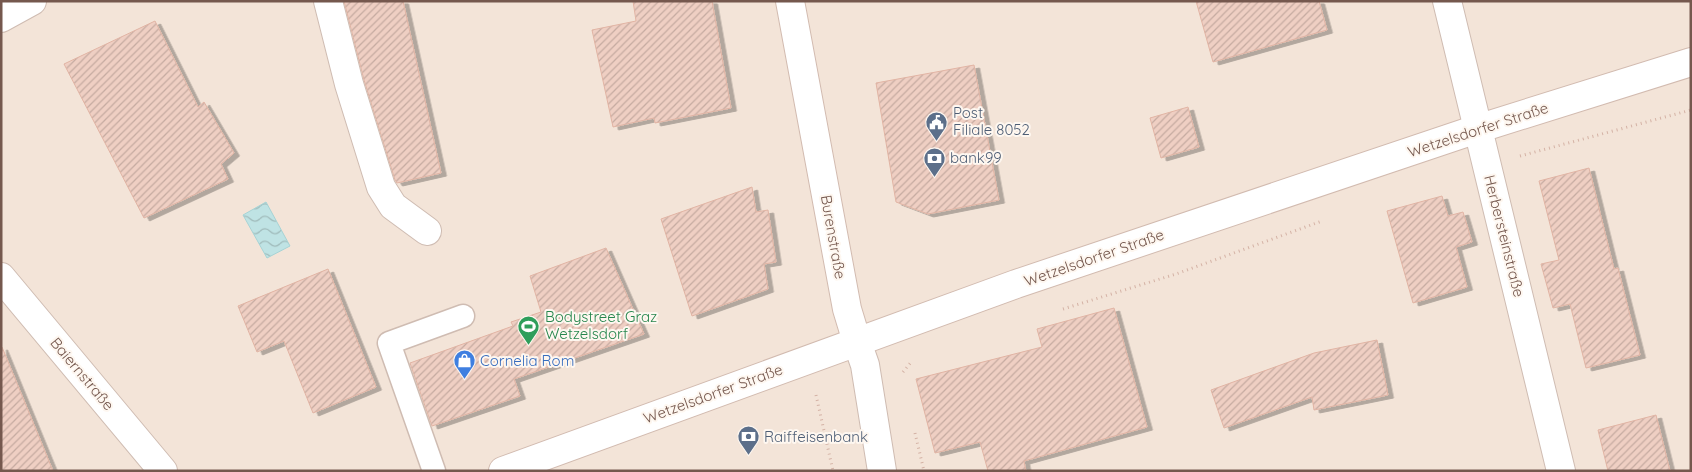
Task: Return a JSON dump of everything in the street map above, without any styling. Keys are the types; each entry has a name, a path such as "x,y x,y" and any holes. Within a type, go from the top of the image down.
{"street":[{"path":"1,18 32,1"},
{"path":"328,1 349,84 381,187 393,206 426,231"},
{"name":"Burenstraße","path":"790,1 847,310 865,365 882,471"},
{"name":"Herbersteinstraße","path":"1447,1 1561,471"},
{"name":"Wetzelsdorfer Straße","path":"503,471 1016,284 1477,129 1691,62"},
{"name":"Baiernstraße","path":"1,277 163,471"}],"lane":[{"path":"434,471 389,343 463,316"}],"path":[{"path":"1486,164 1691,110"},
{"path":"1055,311 1176,274 1324,221"},
{"path":"900,375 913,360"},
{"path":"816,395 832,471"},
{"path":"914,431 924,471"}],"shaded area":[{"path":"1,1 1691,1 1691,471 1,471"}],"water":[{"path":"266,202 290,246 267,258 243,215"}],"building":[{"path":"344,1 403,1 441,173 397,183 395,180 364,80"},
{"path":"633,1 712,1 731,108 655,123 654,118 613,127 592,30 636,21"},
{"path":"1196,1 1319,1 1327,30 1213,62"},
{"path":"155,21 198,107 204,102 234,153 221,164 228,179 144,218 64,64"},
{"name":"Post Filiale 8052","path":"974,65 999,200 928,214 896,202 876,83"},
{"path":"1188,107 1199,147 1161,158 1150,118"},
{"path":"1589,168 1614,269 1618,268 1640,355 1586,368 1570,304 1553,308 1541,264 1559,260 1539,181"},
{"path":"752,187 756,212 768,210 776,262 764,264 768,289 692,316 661,219"},
{"path":"1442,196 1448,216 1463,212 1472,242 1456,247 1467,287 1413,303 1387,211"},
{"path":"606,248 644,334 514,379 520,396 432,426 410,363 513,326 511,322 541,312 530,276"},
{"path":"328,269 376,387 313,413 284,341 257,352 238,306"},
{"path":"1114,308 1147,427 1024,461 1026,471 988,471 980,442 935,453 916,379 1042,347 1037,329"},
{"path":"1377,340 1388,395 1314,410 1312,397 1224,428 1211,390 1314,353"},
{"path":"2,347 53,471 1,471"},
{"path":"1656,415 1670,471 1608,471 1598,430"}],"place":[{"name":"Post Filiale 8052","path":"937,141"},
{"name":"bank99","path":"934,177"},
{"name":"Bodystreet Graz Wetzelsdorf","path":"529,345"},
{"name":"Cornelia Rom","path":"464,380"},
{"name":"Raiffeisenbank","path":"748,456"}]}
